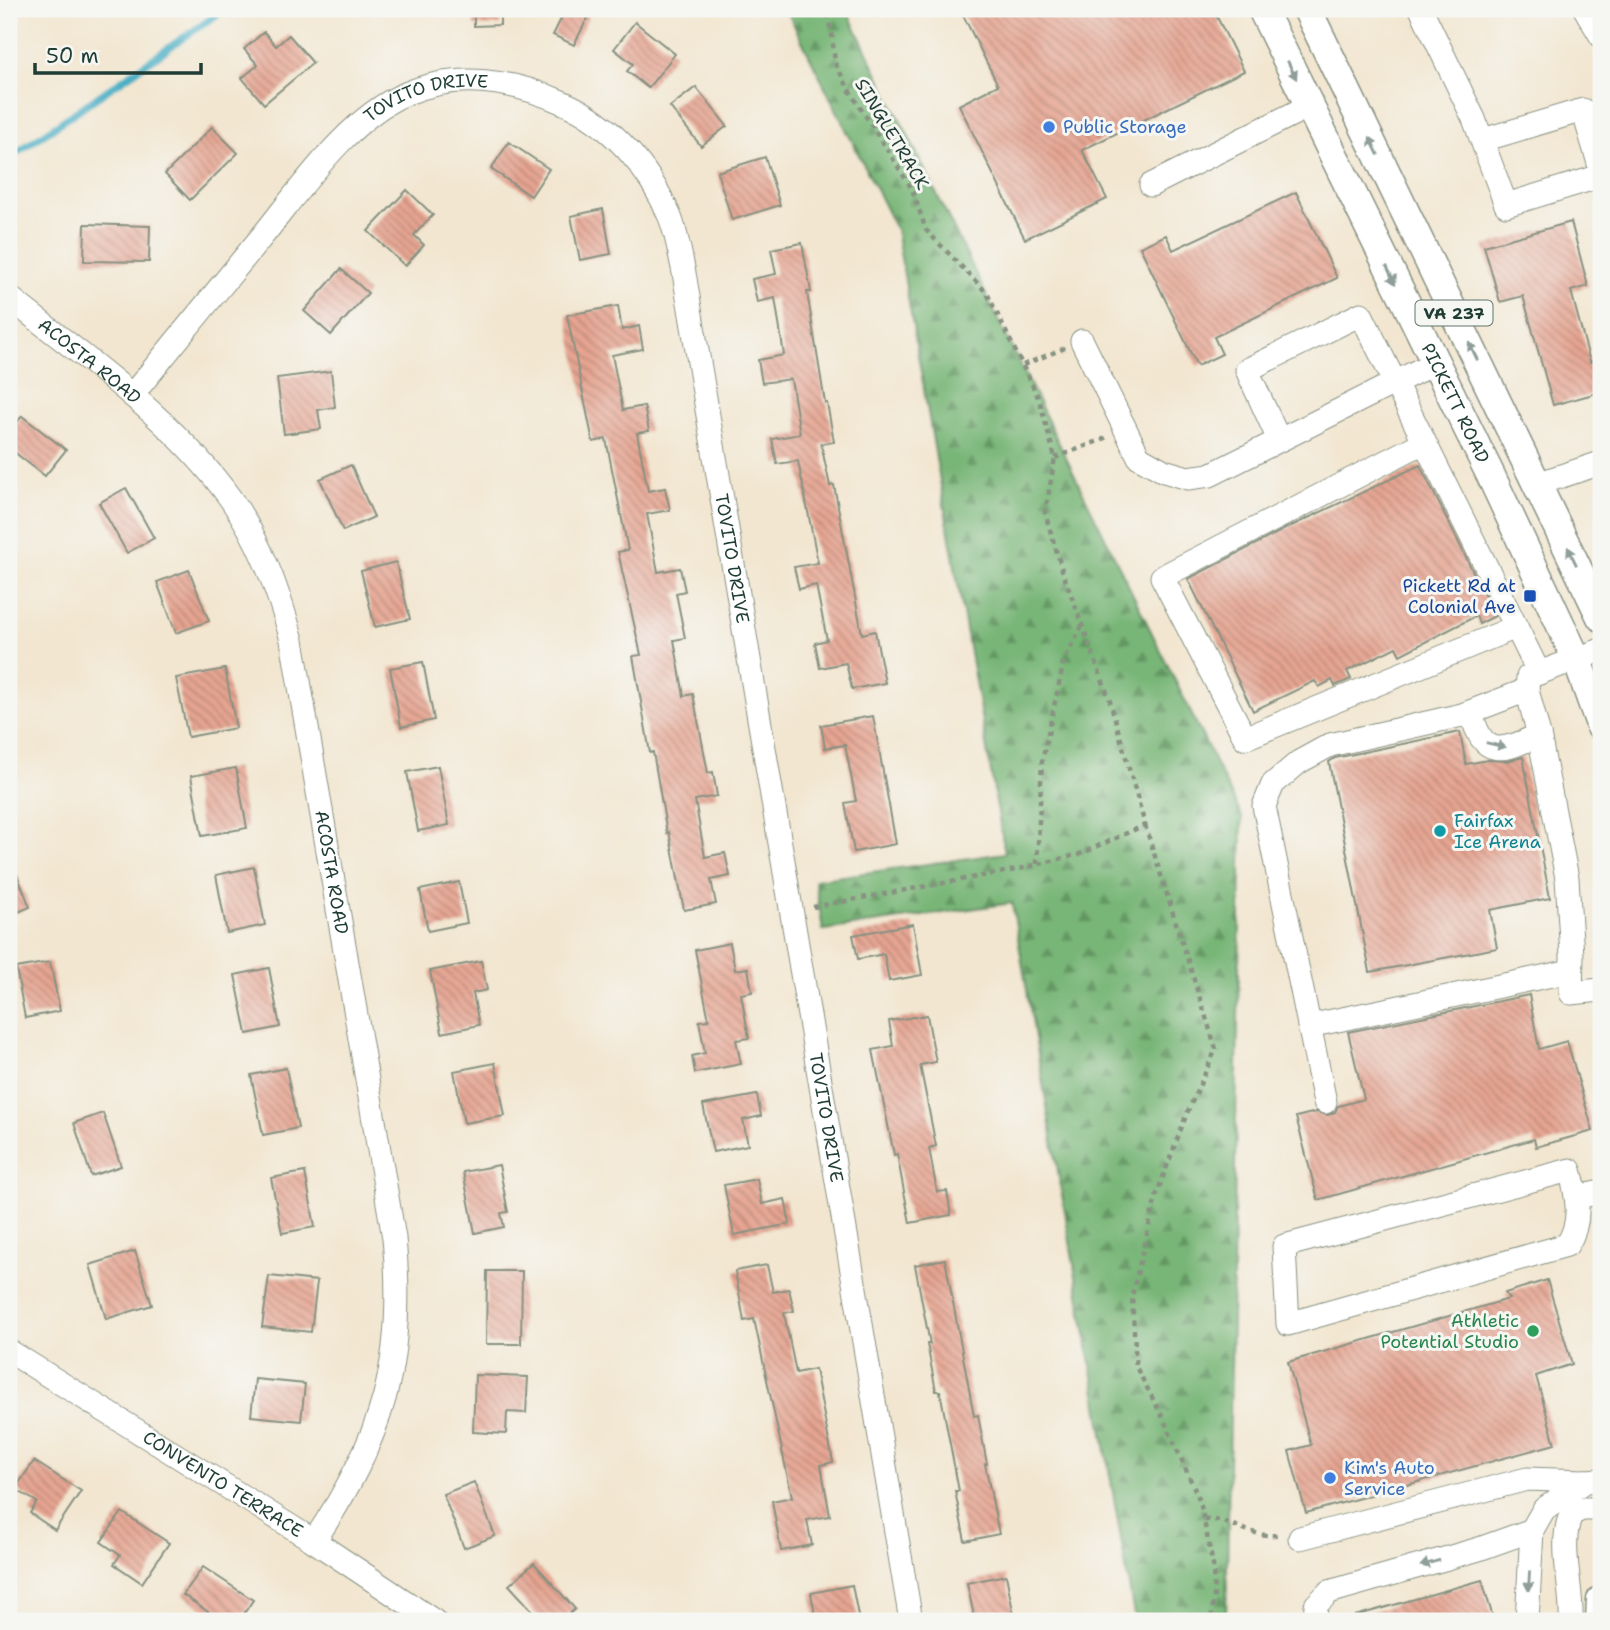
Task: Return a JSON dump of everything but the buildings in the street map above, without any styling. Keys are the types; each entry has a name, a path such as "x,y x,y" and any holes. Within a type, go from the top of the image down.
{"main road":[{"name":"PICKETT ROAD","path":"1262,9 1491,476 1589,655 1601,727"},
{"name":"VA 237","path":"1307,9 1601,617"},
{"path":"1600,1621 1601,1600"}],"street":[{"path":"1422,9 1483,140 1506,205 1601,173 1583,110 1483,140"},
{"path":"1585,9 1601,36"},
{"name":"TOVITO DRIVE","path":"133,394 309,179 362,120 406,93 435,83 466,80 498,83 544,94 571,106 601,125 624,147 659,194 677,236 911,1621"},
{"path":"1152,185 1309,106"},
{"name":"ACOSTA ROAD","path":"9,297 133,394 194,453 230,497 261,550 283,607 292,640 394,1238 398,1317 387,1390 373,1434 349,1484 314,1541"},
{"path":"1279,440 1247,370 1361,314 1516,628 1533,681 1539,735 1567,878 1571,993 1601,990"},
{"path":"1082,341 1139,457 1164,471 1188,478 1210,475 1434,363"},
{"path":"1424,442 1162,577 1245,738 1516,628"},
{"path":"1537,484 1601,463"},
{"path":"1325,1102 1264,806 1273,783 1299,762 1330,745 1471,712 1589,655"},
{"path":"1471,712 1476,733 1483,742 1494,747 1506,748 1539,735"},
{"path":"1309,1026 1571,971"},
{"path":"1570,1170 1578,1197 1576,1232 1567,1245 1288,1324 1284,1246 1570,1170"},
{"path":"1578,1197 1601,1192"},
{"name":"CONVENTO TERRACE","path":"9,1351 314,1541 434,1621"},
{"path":"1300,1538 1527,1479 1593,1480"},
{"path":"1527,1621 1532,1530 1544,1509 1593,1480"},
{"path":"1571,1621 1566,1540 1568,1523 1572,1514 1582,1509 1601,1509"},
{"path":"1315,1621 1316,1605 1329,1592 1479,1549 1532,1530"}],"path":[{"name":"SINGLETRACK","path":"826,9 835,63 912,190 926,230 987,293 1039,399 1055,458"},
{"path":"1023,365 1082,341"},
{"path":"1088,445 1055,458 1045,513 1110,701 1145,825 1216,1049 1187,1113 1157,1193 1132,1295 1136,1367 1162,1416 1200,1501 1213,1564 1211,1621"},
{"path":"1037,864 1042,761 1064,660 1083,625"},
{"path":"792,911 1015,870 1080,854 1145,825"},
{"path":"1204,1520 1218,1519 1234,1528 1272,1536 1292,1531 1300,1538"}],"green space":[{"path":"786,9 846,9 1242,817 1226,1621 1135,1621 1012,903 823,930 815,880 1005,853 896,229"}],"waterway":[{"path":"9,158 225,9"}],"place":[{"name":"Public Storage","path":"1049,127"},
{"name":"Pickett Rd at Colonial Ave","path":"1530,596"},
{"name":"Fairfax Ice Arena","path":"1440,831"},
{"name":"Athletic Potential Studio","path":"1533,1331"},
{"name":"Kim's Auto Service","path":"1330,1478"}]}
